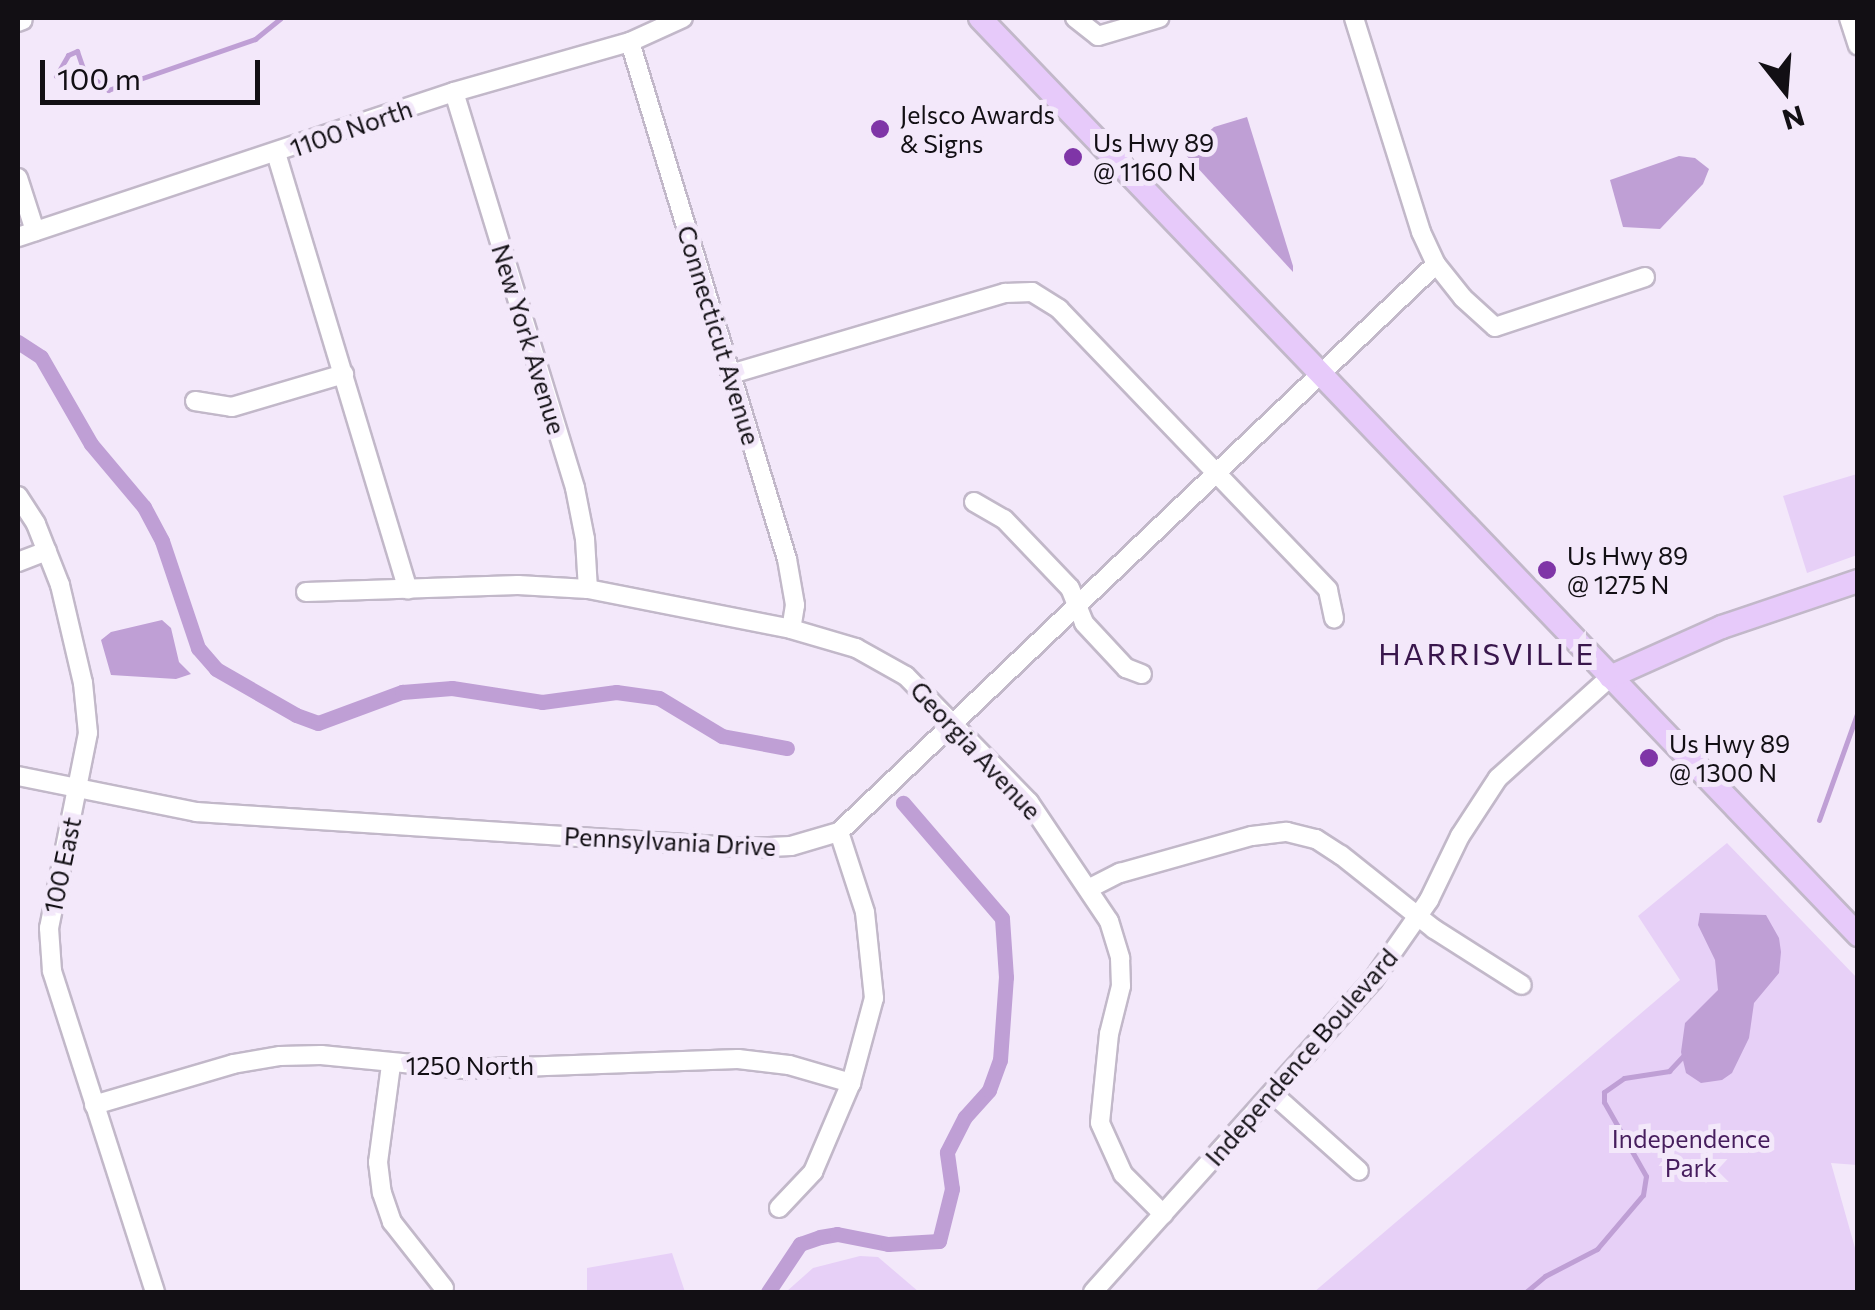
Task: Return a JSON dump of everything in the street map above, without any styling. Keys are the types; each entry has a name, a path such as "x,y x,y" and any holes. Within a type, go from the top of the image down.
{"main road":[{"path":"980,18 1858,935"},
{"path":"1610,676 1722,627 1858,580"}],"street":[{"name":"1100 North","path":"26,234 454,92 630,42 683,18"},
{"path":"1075,18 1098,36 1160,18"},
{"path":"1354,18 1408,198 1436,264 1463,298 1495,327 1644,277"},
{"path":"1849,18 1858,46"},
{"name":"Connecticut Avenue","path":"630,42 792,580 791,629"},
{"name":"New York Avenue","path":"454,92 574,488 585,539 588,589"},
{"path":"276,153 408,589"},
{"path":"18,178 26,234"},
{"name":"Pennsylvania Drive","path":"18,776 196,812 748,848 791,846 838,832 1436,264"},
{"path":"732,374 1005,293 1032,292 1059,309 1328,590 1334,618"},
{"path":"195,402 232,408 344,374"},
{"name":"100 East","path":"18,496 60,585 83,683 88,733 49,928 52,971 155,1292"},
{"path":"974,502 1004,520 1070,588 1084,623 1126,668 1142,674"},
{"path":"18,562 47,551"},
{"name":"Georgia Avenue","path":"306,592 518,585 588,589 791,629 856,648 906,676 1029,802 1110,922 1120,958 1121,986 1109,1034 1100,1123 1123,1174 1163,1214"},
{"name":"Independence Boulevard","path":"1093,1292 1374,980 1418,917 1460,836 1498,778 1610,676"},
{"path":"779,1208 813,1172 851,1083 874,998 865,912 838,832"},
{"path":"1090,888 1120,873 1252,836 1287,832 1316,839 1341,855 1418,917 1522,985"},
{"name":"1250 North","path":"94,1105 233,1064 280,1056 321,1055 465,1068 738,1059 789,1065 851,1083"},
{"path":"391,1064 378,1162 382,1193 392,1222 444,1288"},
{"path":"1272,1094 1359,1171"}],"green space":[{"path":"1857,474 1857,555 1807,573 1783,496"},
{"name":"Independence Park","path":"1727,843 1857,978 1857,1165 1831,1163 1857,1255 1857,1292 1314,1292 1680,980 1638,916"},
{"path":"672,1253 685,1292 587,1292 587,1268"},
{"path":"860,1256 878,1257 919,1292 786,1292 813,1268"}],"shaded area":[{"path":"1247,117 1293,272 1184,153 1214,127"},
{"path":"1679,156 1695,158 1709,169 1703,184 1660,229 1623,227 1610,180"},
{"path":"162,620 171,628 179,662 191,674 176,679 111,675 101,640 111,632"},
{"path":"1700,913 1766,915 1779,938 1781,952 1779,973 1754,1003 1749,1038 1732,1073 1722,1080 1701,1083 1686,1073 1681,1052 1685,1023 1718,990 1715,960 1698,925"}],"waterway":[{"path":"56,76 68,55 77,51 84,71 108,90 255,39 281,18"},
{"path":"18,342 41,357 91,444 144,507 162,541 198,648 216,669 296,715 318,723 402,692 452,688 542,702 616,692 659,698 722,736 787,748"},
{"path":"1819,820 1858,711"},
{"path":"768,1292 800,1244 820,1237 837,1234 888,1244 939,1241 952,1189 947,1152 965,1117 989,1090 1000,1060 1006,977 1002,918 903,803"},
{"path":"1526,1292 1545,1276 1597,1249 1643,1195 1646,1176 1604,1102 1604,1092 1624,1078 1669,1071 1685,1054"}],"place":[{"name":"Jelsco Awards & Signs","path":"880,129"},
{"name":"Us Hwy 89 @ 1160 N","path":"1073,157"},
{"name":"Us Hwy 89 @ 1275 N","path":"1547,570"},
{"name":"Us Hwy 89 @ 1300 N","path":"1649,758"}],"district":[{"name":"HARRISVILLE","path":"1487,653"}]}
